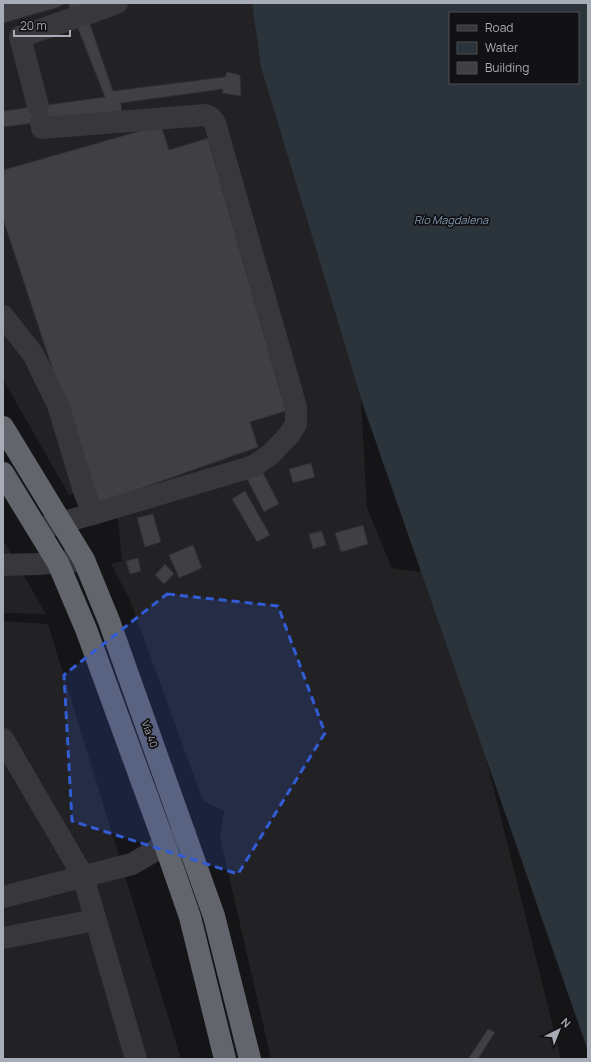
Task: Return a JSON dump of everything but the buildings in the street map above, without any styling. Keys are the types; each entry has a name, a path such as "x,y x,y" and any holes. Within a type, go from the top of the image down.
{"highway":[{"name":"Vía 40","path":"3,428 84,560 109,621 214,916 250,1059"},
{"path":"3,473 58,563 86,628 190,917 225,1059"}],"street":[{"path":"38,529 254,466 271,454 289,435 296,424 296,407 214,123 210,117 205,115 42,128 40,114 11,39 118,3"},
{"path":"3,316 33,354 58,405 84,491 93,514"},
{"path":"3,565 58,563 84,560"},
{"path":"3,739 83,876 136,1059"},
{"path":"3,897 132,864 185,833"},
{"path":"3,938 95,920"}],"highlighted area":[{"path":"167,594 278,606 325,733 238,874 72,821 64,675"}],"shaded area":[{"path":"3,3 275,3 359,364 367,508 392,568 430,573 481,738 561,1059 271,1059 220,837 224,811 203,801 130,600 111,564 122,561 116,500 84,491 69,495 3,379"},
{"path":"3,540 46,614 3,613"},
{"path":"3,621 48,624 181,1059 3,1059"}],"water":[{"name":"Río Magdalena","path":"252,3 588,3 588,1051 364,408 261,67"}]}
